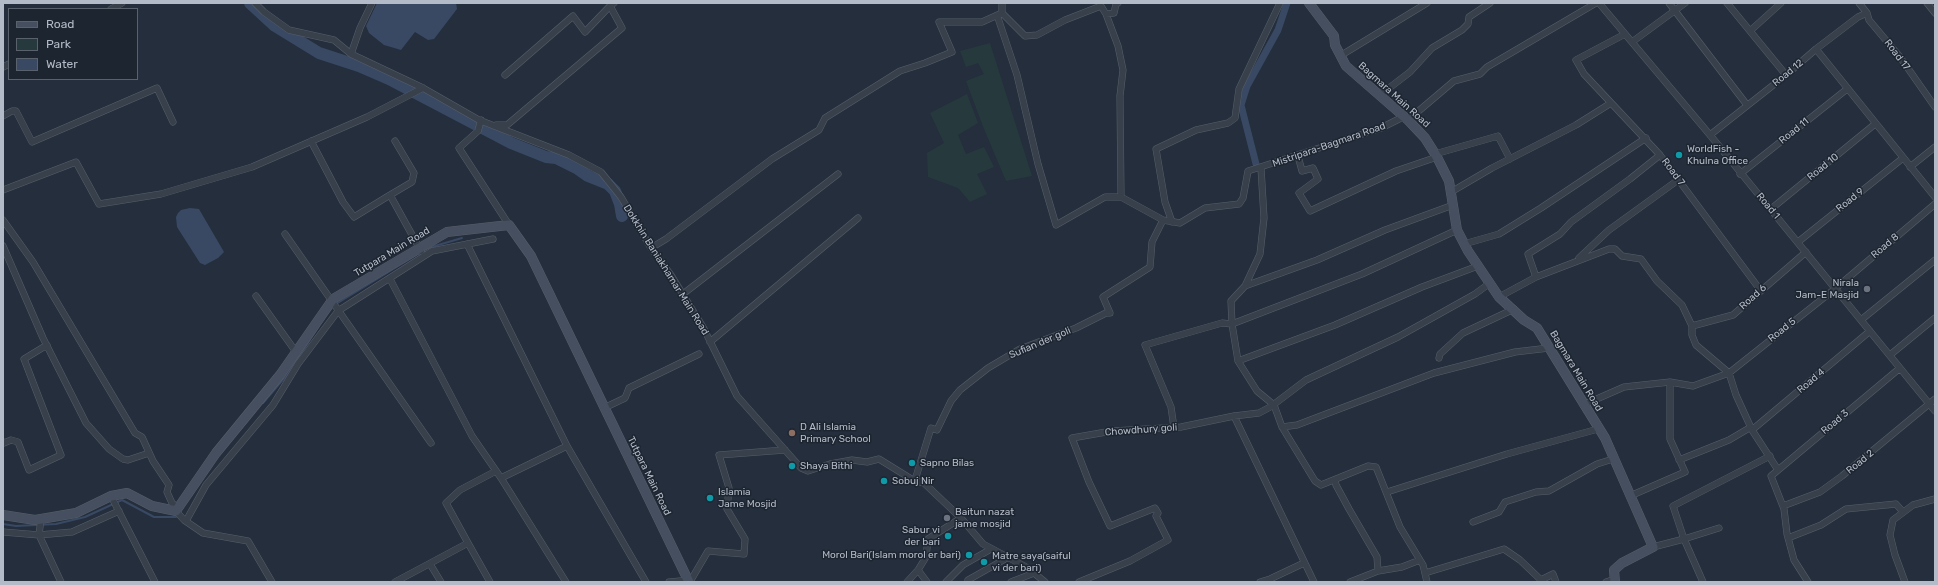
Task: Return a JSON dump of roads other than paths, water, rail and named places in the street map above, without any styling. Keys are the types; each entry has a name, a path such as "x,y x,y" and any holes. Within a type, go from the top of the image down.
{"street":[{"path":"113,8 122,3"},
{"name":"Dokkhin Baniakhamar Main Road","path":"255,3 264,12 289,30 334,40 351,54 423,88 481,121 569,155 601,172 621,197 651,248 682,294 710,342 737,396 801,468 808,471 830,464 852,460 867,462 879,459 913,480 924,483 961,518 983,544 1034,573 1045,582"},
{"path":"351,54 360,28 372,3"},
{"path":"1002,3 1000,14 1017,75 1038,164 1056,225 1105,197 1120,197 1163,220 1180,224 1205,208 1239,204 1243,198 1248,172 1261,168"},
{"path":"1106,14 1114,13 1116,4 1118,3"},
{"path":"1172,222 1165,202 1156,149 1172,140 1196,130 1228,123 1235,118 1239,89 1280,3"},
{"name":"Bagmara Main Road","path":"1309,3 1334,36 1335,45 1346,66 1408,120 1425,138 1436,155 1449,181 1457,230 1464,244 1499,297 1514,309 1524,320 1537,328 1583,405 1605,438 1653,547"},
{"path":"1340,56 1427,3"},
{"path":"1380,95 1410,72 1432,48 1462,30 1468,24 1469,17 1490,3"},
{"path":"1408,120 1454,82 1480,74 1487,67 1597,3"},
{"name":"Road 1","path":"1597,3 1710,134 1740,174 1771,209 1935,411"},
{"path":"1670,3 1747,106"},
{"path":"1632,42 1685,3"},
{"path":"1727,3 1786,75"},
{"path":"1750,30 1781,3"},
{"name":"Road 17","path":"1858,3 1867,13 1869,20 1900,57 1935,107"},
{"path":"1927,3 1935,13"},
{"path":"492,125 508,125 622,28 612,4 584,32 574,16 505,75"},
{"path":"1000,14 1026,36 1037,35 1065,20 1101,6 1106,14 1118,46 1123,70 1120,96 1120,197"},
{"name":"Road 12","path":"1710,134 1786,75 1816,49 1858,17 1867,13"},
{"path":"651,248 666,239 772,159 819,130 825,118 900,71 925,64 952,52 939,22 982,22 1000,14"},
{"name":"Road 7","path":"1625,34 1576,60 1584,74 1646,138 1660,155 1761,291"},
{"path":"1816,49 1935,197"},
{"path":"3,116 12,111 16,111 32,142 157,88 173,122"},
{"path":"3,190 76,162 99,204 161,194 252,167 367,117 423,88"},
{"name":"Road 11","path":"1740,174 1848,89"},
{"path":"1451,192 1510,159 1576,125 1611,103"},
{"name":"Mistripara-Bagmara Road","path":"1408,120 1401,118 1381,128 1261,168 1264,218 1260,254 1245,286 1231,301 1232,324 1238,361 1257,390 1274,405 1282,427 1315,481 1321,485 1368,466 1376,467 1400,527 1420,560 1427,582"},
{"path":"481,121 478,131 459,148 509,225"},
{"name":"Road 10","path":"1771,209 1875,124"},
{"path":"1298,156 1302,171 1313,168 1318,179 1299,193 1310,211 1396,171 1436,155 1498,136 1510,159"},
{"path":"1464,244 1500,234 1646,138"},
{"path":"311,141 343,202 354,217 412,182 414,173 395,141"},
{"path":"1910,167 1935,147"},
{"path":"1536,276 1528,254 1560,234 1571,222 1593,207 1660,155"},
{"name":"Road 9","path":"1798,242 1903,158"},
{"path":"682,294 838,174"},
{"path":"1577,260 1609,230 1678,180"},
{"path":"390,195 421,252"},
{"name":"Road 8","path":"1836,288 1935,204"},
{"path":"1245,286 1317,260 1385,230 1453,205"},
{"path":"710,342 858,218"},
{"path":"3,220 41,276 135,433 142,437 149,453 169,485 166,492 185,521 203,533 248,541 272,582"},
{"name":"Sufian der goli","path":"915,480 931,428 937,430 951,401 960,390 988,368 1020,349 1076,328 1106,313 1110,313 1103,297 1150,267 1152,242 1163,220"},
{"name":"Tutpara Main Road","path":"177,509 216,453 296,352 335,306 421,252 447,232 509,225 531,256 689,581"},
{"path":"3,233 9,228"},
{"path":"1174,428 1171,407 1145,345 1222,323 1232,324 1362,274 1457,230"},
{"path":"285,234 431,443"},
{"path":"185,521 206,485 273,405 335,306 390,279 421,252 493,239"},
{"path":"467,244 567,446 646,582"},
{"path":"3,246 47,345 86,423 109,449 123,459 128,460 149,453"},
{"path":"1499,297 1536,276 1609,249 1615,249 1622,256 1640,259 1657,282 1682,305 1692,326 1692,335 1696,345 1729,373 1736,395 1752,428 1778,470"},
{"name":"Road 6","path":"1692,326 1733,315 1806,252"},
{"path":"1861,320 1935,260"},
{"path":"1238,361 1335,325 1422,287 1478,266"},
{"path":"390,279 472,436 496,471 566,582"},
{"name":"Chowdhury goli","path":"1079,582 1130,561 1168,540 1156,516 1158,513 1155,508 1110,526 1089,482 1072,438 1112,431 1174,428 1234,416 1259,413 1274,405 1306,380 1398,337 1469,298 1490,283"},
{"name":"Road 5","path":"1583,405 1624,387 1670,382 1693,386 1729,373 1836,288"},
{"path":"256,296 296,352"},
{"path":"1439,358 1440,354 1463,333 1514,309"},
{"path":"1890,355 1935,318"},
{"name":"Road 4","path":"1679,460 1729,440 1752,428 1870,331"},
{"path":"3,442 4,443 11,440 18,442 29,470 62,455 24,359 47,345"},
{"path":"1282,427 1297,425 1434,373 1516,352 1549,348"},
{"path":"604,408 625,398 629,388 698,354"},
{"name":"Road 3","path":"1783,506 1771,476 1900,368"},
{"path":"1630,496 1685,472 1670,439 1670,382"},
{"name":"Road 2","path":"1783,506 1820,492 1930,405 1935,399"},
{"path":"1234,416 1314,582"},
{"path":"1386,492 1507,454 1598,429"},
{"path":"500,478 567,446"},
{"path":"669,582 689,581 708,551 744,554 745,539 727,509 729,488 719,455 785,450"},
{"path":"1703,582 1684,539 1673,506 1770,456"},
{"path":"1473,522 1498,512 1505,502 1536,492 1549,491 1597,464 1613,458"},
{"path":"490,582 446,503 460,490 496,471"},
{"path":"1336,480 1336,485 1377,557 1378,571"},
{"path":"3,515 35,520 41,523 76,514 112,498 128,493 152,506 177,509"},
{"path":"112,498 155,582"},
{"path":"1905,582 1895,555 1890,535 1893,520 1913,505 1935,499"},
{"path":"1788,538 1821,525 1846,509 1896,504 1903,512"},
{"path":"1783,506 1788,538 1794,560 1808,582"},
{"path":"3,532 39,535 72,532 118,510"},
{"path":"907,582 918,570 926,557 928,539 961,518"},
{"path":"41,523 39,535 61,582"},
{"path":"1612,581 1614,570 1622,562 1653,547 1718,528"},
{"path":"395,582 468,543"},
{"path":"946,582 964,565 991,549"},
{"path":"1425,573 1504,549 1520,560 1540,580 1553,574 1556,582"},
{"path":"968,580 1007,558"},
{"path":"1350,582 1378,571 1402,567 1420,560"},
{"path":"1263,581 1304,562"},
{"path":"430,564 441,582"},
{"path":"918,570 926,582"},
{"path":"1011,582 1034,573"}],"water":[{"path":"377,3 456,3 457,9 434,39 428,40 415,32 401,50 384,45 369,33 366,26"},
{"path":"190,208 199,209 224,252 218,258 205,265 200,263 177,227 176,217 178,213 181,210"}],"waterway":[{"path":"250,3 275,26 319,53 359,66 389,79 511,143 546,157 556,158 588,176 608,184 615,191 620,204 622,216"},
{"path":"1256,164 1241,105 1247,86 1278,30 1287,3"},
{"path":"336,304 428,248 462,238"},
{"path":"263,403 287,375 319,326"},
{"path":"3,524 16,526 56,524 85,517 122,500 154,517 176,517 177,514"}],"place":[{"name":"WorldFish - Khulna Office","path":"1679,155"},
{"name":"Nirala Jam-E Masjid","path":"1867,289"},
{"name":"D Ali Islamia Primary School","path":"792,433"},
{"name":"Sapno Bilas","path":"912,463"},
{"name":"Shaya Bithi","path":"792,466"},
{"name":"Sobuj Nir","path":"884,481"},
{"name":"Islamia Jame Mosjid","path":"710,498"},
{"name":"Baitun nazat jame mosjid","path":"947,518"},
{"name":"Sabur vi der bari","path":"948,536"},
{"name":"Morol Bari(Islam morol er bari)","path":"969,555"},
{"name":"Matre saya(saiful vi der bari)","path":"984,562"}]}
